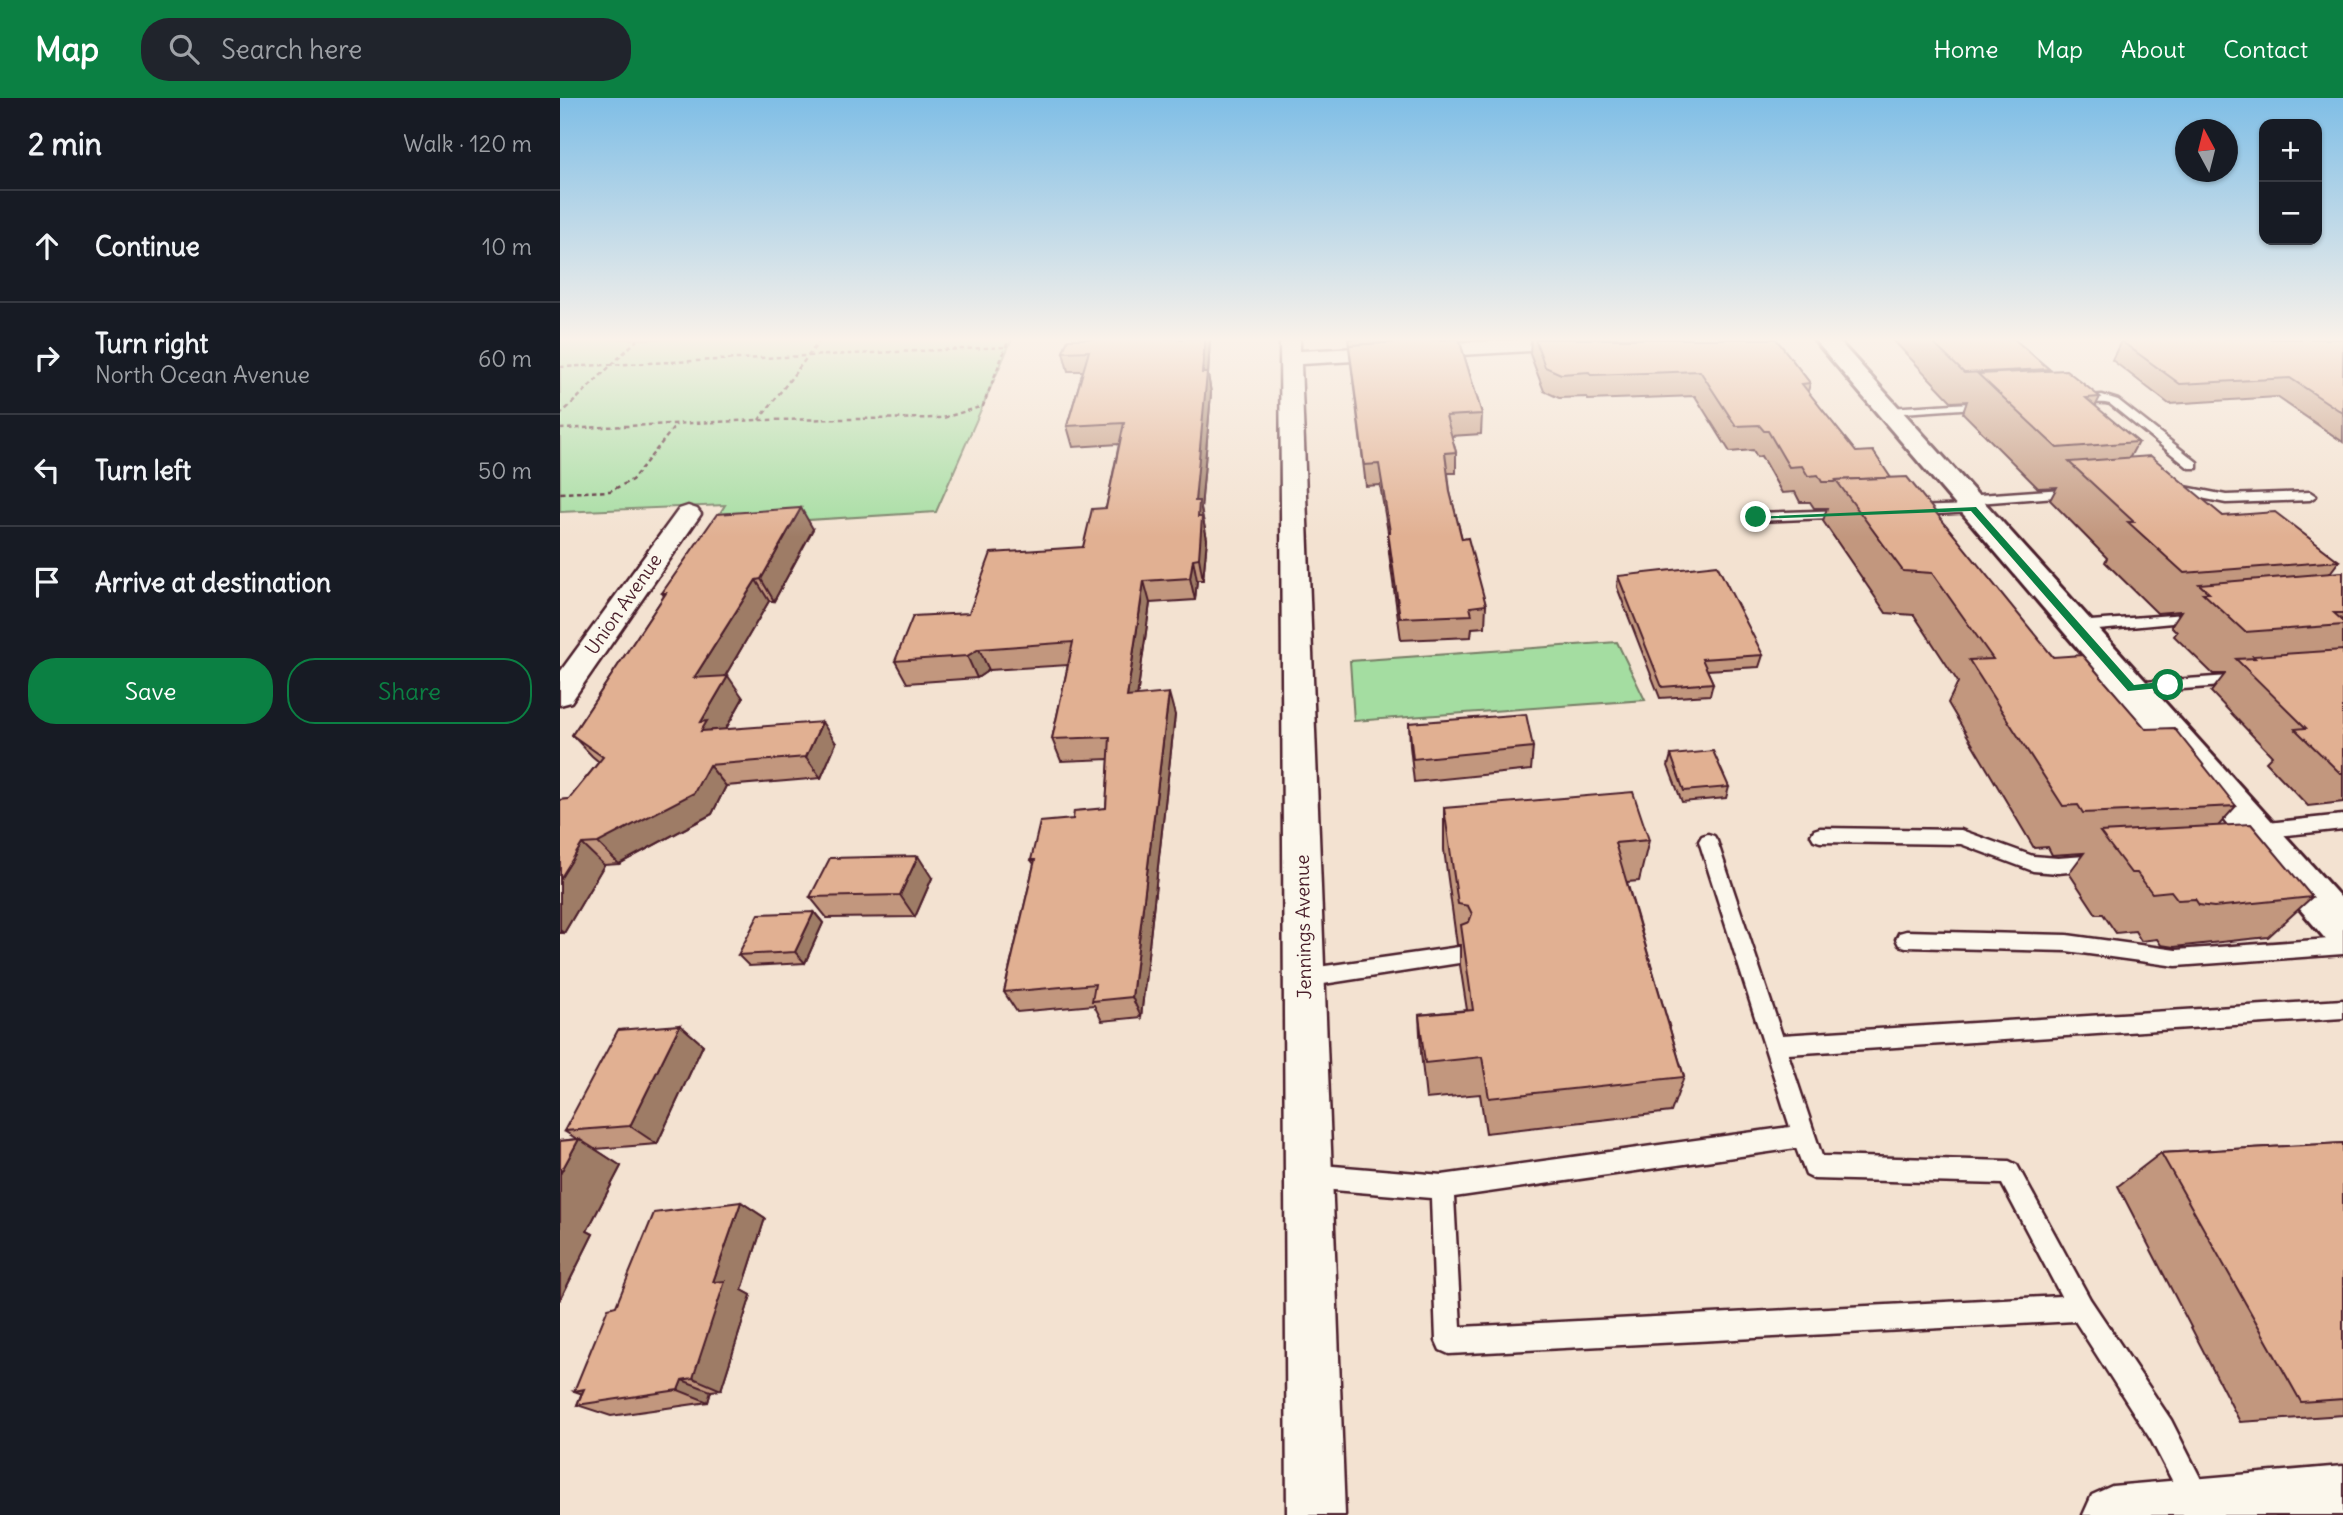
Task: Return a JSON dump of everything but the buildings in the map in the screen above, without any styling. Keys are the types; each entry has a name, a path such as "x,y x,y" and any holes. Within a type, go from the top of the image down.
{"street":[{"name":"Jennings Avenue","path":"1291,405 1316,1515"},
{"path":"1883,405 2131,688 2263,846 2343,929"},
{"name":"Union Avenue","path":"560,695 688,514"},
{"path":"560,650 591,649"},
{"path":"2112,1515 2343,1495"}],"lane":[{"path":"1888,411 1991,405"},
{"path":"2116,405 2193,465"},
{"path":"2164,488 2226,499 2310,496"},
{"path":"1890,512 2088,491"},
{"path":"1756,517 1864,513"},
{"path":"2077,626 2208,616"},
{"path":"2131,688 2260,679"},
{"path":"2263,846 2343,822"},
{"path":"1820,835 1961,837 2044,865 2111,862"},
{"path":"1708,841 1814,1167 2009,1173 2081,1308 2161,1430 2202,1507"},
{"path":"1906,939 2067,943 2176,958 2343,946"},
{"path":"1304,978 1459,955"},
{"path":"1775,1045 2343,1009"},
{"path":"1309,1176 1442,1187 1804,1136"},
{"path":"1442,1187 1449,1341 2081,1308"}],"path":[{"path":"759,420 770,405"},
{"path":"560,429 759,420 943,418 983,405"},
{"path":"560,493 610,491 632,480 677,424"}],"green space":[{"path":"560,405 983,405 936,512 712,526 725,505 560,512"},
{"path":"1617,642 1645,700 1354,721 1350,661"}],"route":[{"path":"1756,517 1973,509 2131,688 2168,685"}]}
